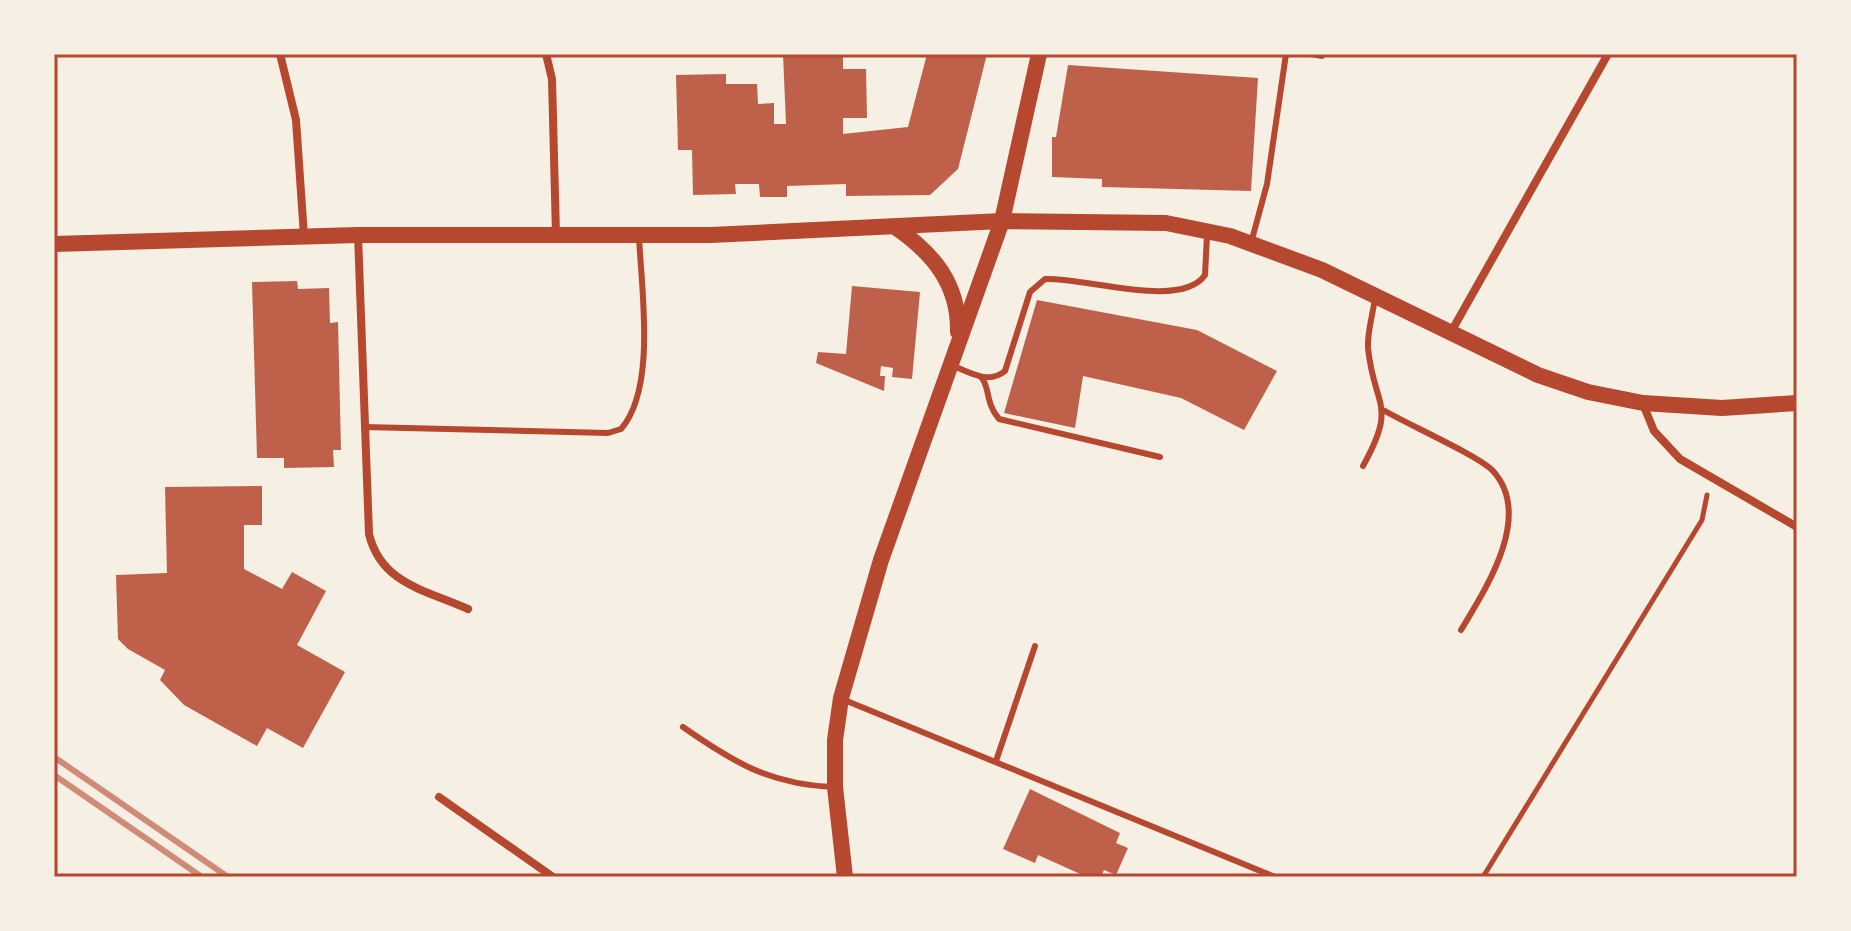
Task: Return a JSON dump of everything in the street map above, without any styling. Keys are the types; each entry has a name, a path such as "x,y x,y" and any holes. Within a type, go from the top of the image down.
{"main road":[{"path":"845,877 835,787 835,740 841,698 881,560 1002,221 1039,54"},
{"path":"54,244 358,235 639,236 1002,221 1166,223 1251,243 1376,295 1538,375 1588,392 1643,403 1722,408 1797,403"},
{"path":"895,227 917,242 945,273 959,313 958,341"}],"street":[{"path":"280,54 296,120 304,237"},
{"path":"546,54 552,79 556,236"},
{"path":"1451,332 1608,54"},
{"path":"358,235 369,534 377,558 393,576 468,609"},
{"path":"1643,403 1654,431 1666,445 1710,479 1797,527"},
{"path":"439,797 553,877"}],"lane":[{"path":"1251,243 1267,184 1286,54"},
{"path":"1312,54 1322,56"},
{"path":"981,377 999,376 1005,371 1028,297 1039,282 1052,279 1180,292 1190,289 1205,275 1207,231"},
{"path":"364,427 608,433 621,429 631,412 644,358 639,236"},
{"path":"1363,466 1377,440 1385,411 1368,346 1376,295"},
{"path":"950,364 986,382 990,408 999,419 1160,457"},
{"path":"1385,411 1492,470 1504,490 1509,519 1498,561 1461,630"},
{"path":"996,761 1035,646"},
{"path":"841,698 1275,877"},
{"path":"683,727 735,763 799,785 835,787"}],"path":[{"path":"1483,877 1702,520 1710,479"}],"building":[{"path":"783,54 843,54 843,69 866,69 867,118 843,118 843,134 908,127 927,54 987,54 958,169 930,195 846,196 846,184 787,186 787,197 760,197 759,184 735,184 736,194 693,195 692,150 678,150 676,75 726,74 726,84 757,84 758,104 774,103 774,124 786,124"},
{"path":"1068,65 1258,78 1251,191 1102,187 1102,179 1052,177 1052,137 1056,137"},
{"path":"297,281 298,289 329,288 330,323 338,322 341,450 333,450 334,467 284,468 284,458 257,458 252,282"},
{"path":"852,286 920,292 912,379 892,377 893,368 881,366 880,376 885,376 884,391 816,363 818,352 846,354"},
{"path":"1037,300 1197,330 1277,371 1244,430 1181,398 1083,376 1075,428 1004,413"},
{"path":"262,486 262,525 244,525 244,569 282,589 292,572 326,591 297,645 345,672 303,748 267,728 257,746 184,705 160,680 165,670 128,649 118,639 116,575 167,573 165,487"},
{"path":"1030,789 1120,833 1116,843 1128,848 1116,875 1104,870 1101,877 1087,877 1038,855 1035,863 1003,849"}],"railway":[{"path":"54,757 228,877"},
{"path":"54,775 202,877"}]}
